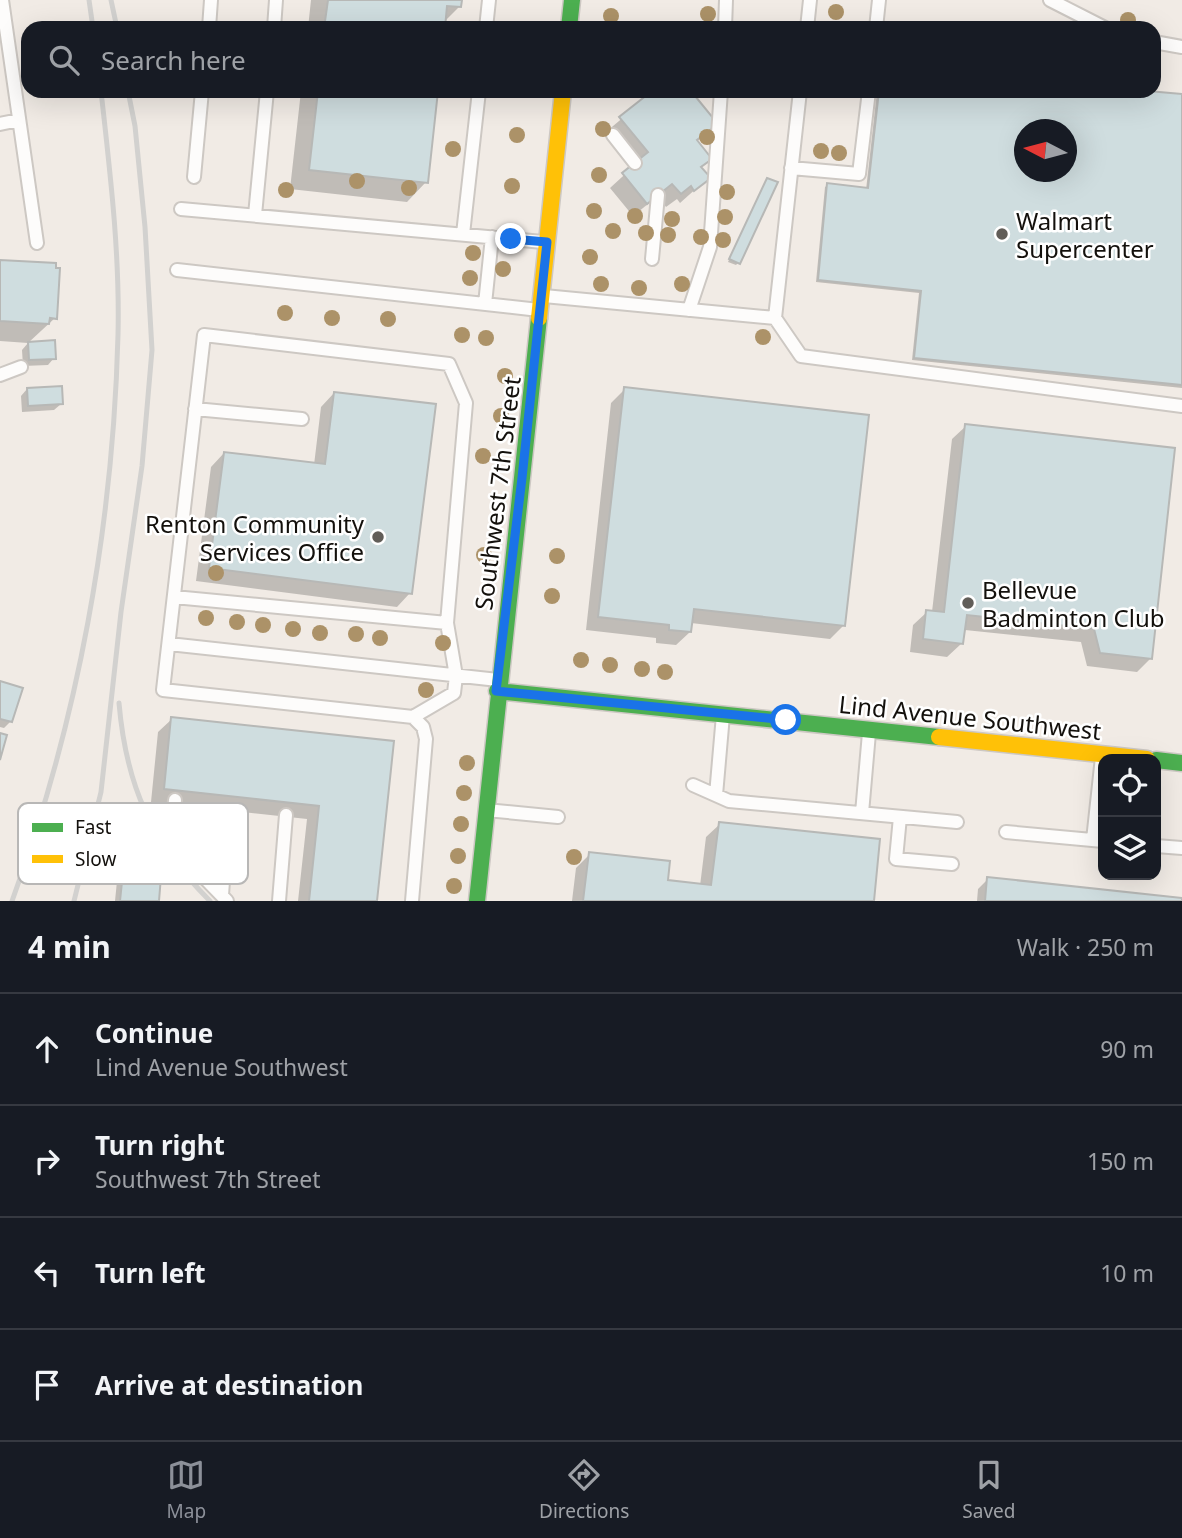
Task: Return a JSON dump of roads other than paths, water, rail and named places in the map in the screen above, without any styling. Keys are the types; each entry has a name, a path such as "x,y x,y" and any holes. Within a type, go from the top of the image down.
{"street":[{"path":"570,21 572,0"},
{"name":"Southwest 7th Street","path":"477,901 497,686 562,98"},
{"name":"Lind Avenue Southwest","path":"497,686 723,714 1102,754"},
{"path":"1161,761 1182,763"}],"lane":[{"path":"2,0 37,243"},
{"path":"210,21 211,0"},
{"path":"274,21 276,0"},
{"path":"487,21 489,0"},
{"path":"726,0 726,21"},
{"path":"808,21 810,0"},
{"path":"877,21 879,0"},
{"path":"1050,0 1091,21"},
{"path":"1161,44 1182,47"},
{"path":"194,177 201,98"},
{"path":"255,215 266,98"},
{"path":"463,234 478,98"},
{"path":"689,310 710,247 721,98"},
{"path":"799,98 775,318 801,356 1182,406"},
{"path":"792,167 859,174 868,98"},
{"path":"0,124 19,120"},
{"path":"613,135 635,163"},
{"path":"652,259 658,195"},
{"path":"181,209 547,242"},
{"path":"485,304 492,237"},
{"path":"177,270 485,304 541,303 689,310 775,318"},
{"path":"412,901 426,739 424,727 413,717 163,690 204,335 449,364 466,403 447,623 456,676 454,693 413,717"},
{"path":"0,375 21,367"},
{"path":"195,409 302,419"},
{"path":"174,597 447,623"},
{"path":"169,644 456,676 497,686"},
{"path":"716,795 723,714"},
{"path":"862,813 869,729"},
{"path":"693,785 729,801 957,822"},
{"path":"486,810 558,817"},
{"path":"279,901 286,815"},
{"path":"900,817 896,859 952,864"},
{"path":"1006,831 1098,840"},
{"path":"1161,846 1182,848"},
{"path":"210,884 224,898"}],"railway":[{"path":"89,0 92,21"},
{"path":"111,0 116,21"},
{"path":"44,803 56,764 88,623 100,551 115,407 117,274 114,213 102,98"},
{"path":"98,803 142,466 152,350 145,227 135,126 129,98"},
{"path":"119,703 128,760 142,803"},
{"path":"12,901 18,883"},
{"path":"74,901 78,884"},
{"path":"194,884 210,901"}],"place":[{"name":"Walmart Supercenter","path":"1002,234"},
{"name":"Renton Community Services Office","path":"378,537"},
{"name":"Bellevue Badminton Club","path":"968,603"}]}
